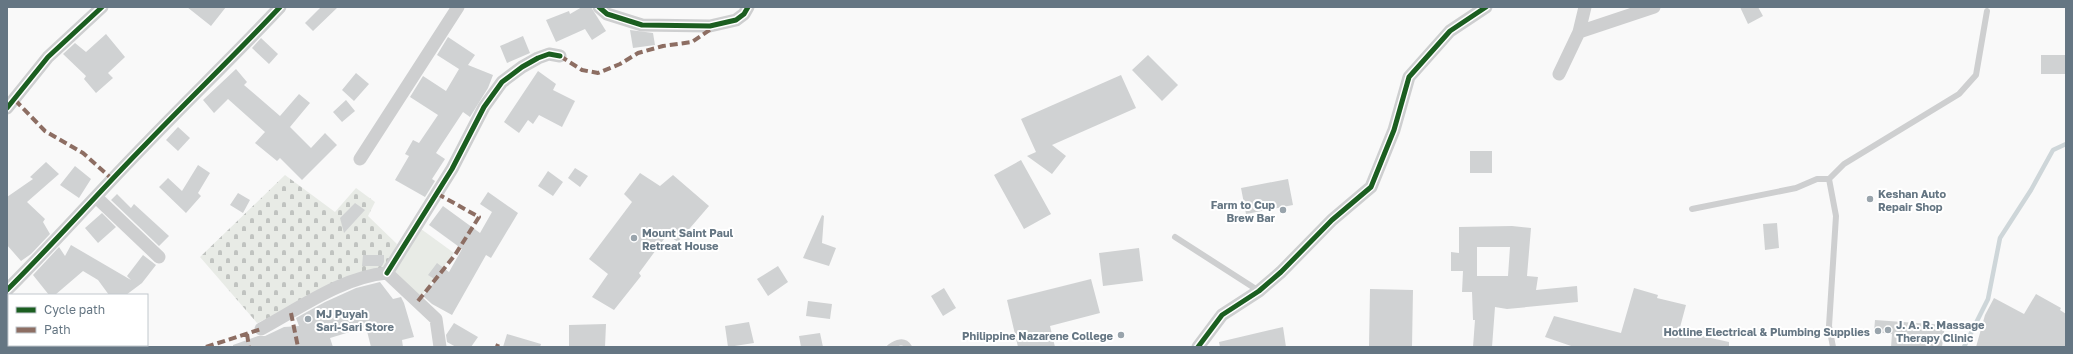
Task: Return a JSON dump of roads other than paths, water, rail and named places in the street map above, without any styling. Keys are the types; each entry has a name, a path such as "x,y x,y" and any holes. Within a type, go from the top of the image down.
{"street":[{"path":"7,108 48,57 102,7"},
{"path":"7,290 52,245 206,81 280,7"},
{"path":"360,160 458,7"},
{"path":"600,7 607,14 642,24 703,26 736,20 744,14 748,7"},
{"path":"1198,347 1222,315 1259,291 1281,272 1332,220 1371,187 1394,130 1410,77 1450,31 1486,7"},
{"path":"1559,74 1579,32 1585,7"},
{"path":"1579,32 1654,7"},
{"path":"387,273 452,168 484,107 502,82 522,67 538,58 549,54 560,56"},
{"path":"96,197 158,257"},
{"path":"261,329 342,286 373,274 387,273 436,319 440,347"}],"lane":[{"path":"1692,209 1796,188 1817,179 1829,179 1844,164 1959,94 1976,74 1987,11"},
{"path":"1829,179 1836,216 1829,326 1833,347"},
{"path":"1175,237 1259,291"},
{"path":"890,347 902,342 907,344 909,347"}],"waterway":[{"path":"1964,347 1988,299 2000,238 2031,190 2053,150 2066,144"}],"place":[{"name":"Keshan Auto Repair Shop","path":"1870,199"},
{"name":"Farm to Cup Brew Bar","path":"1283,210"},
{"name":"Mount Saint Paul Retreat House","path":"634,238"},
{"name":"MJ Puyah Sari-Sari Store","path":"308,319"},
{"name":"J. A. R. Massage Therapy Clinic","path":"1888,330"},
{"name":"Hotline Electrical & Plumbing Supplies","path":"1878,331"},
{"name":"Philippine Nazarene College","path":"1121,335"}]}
